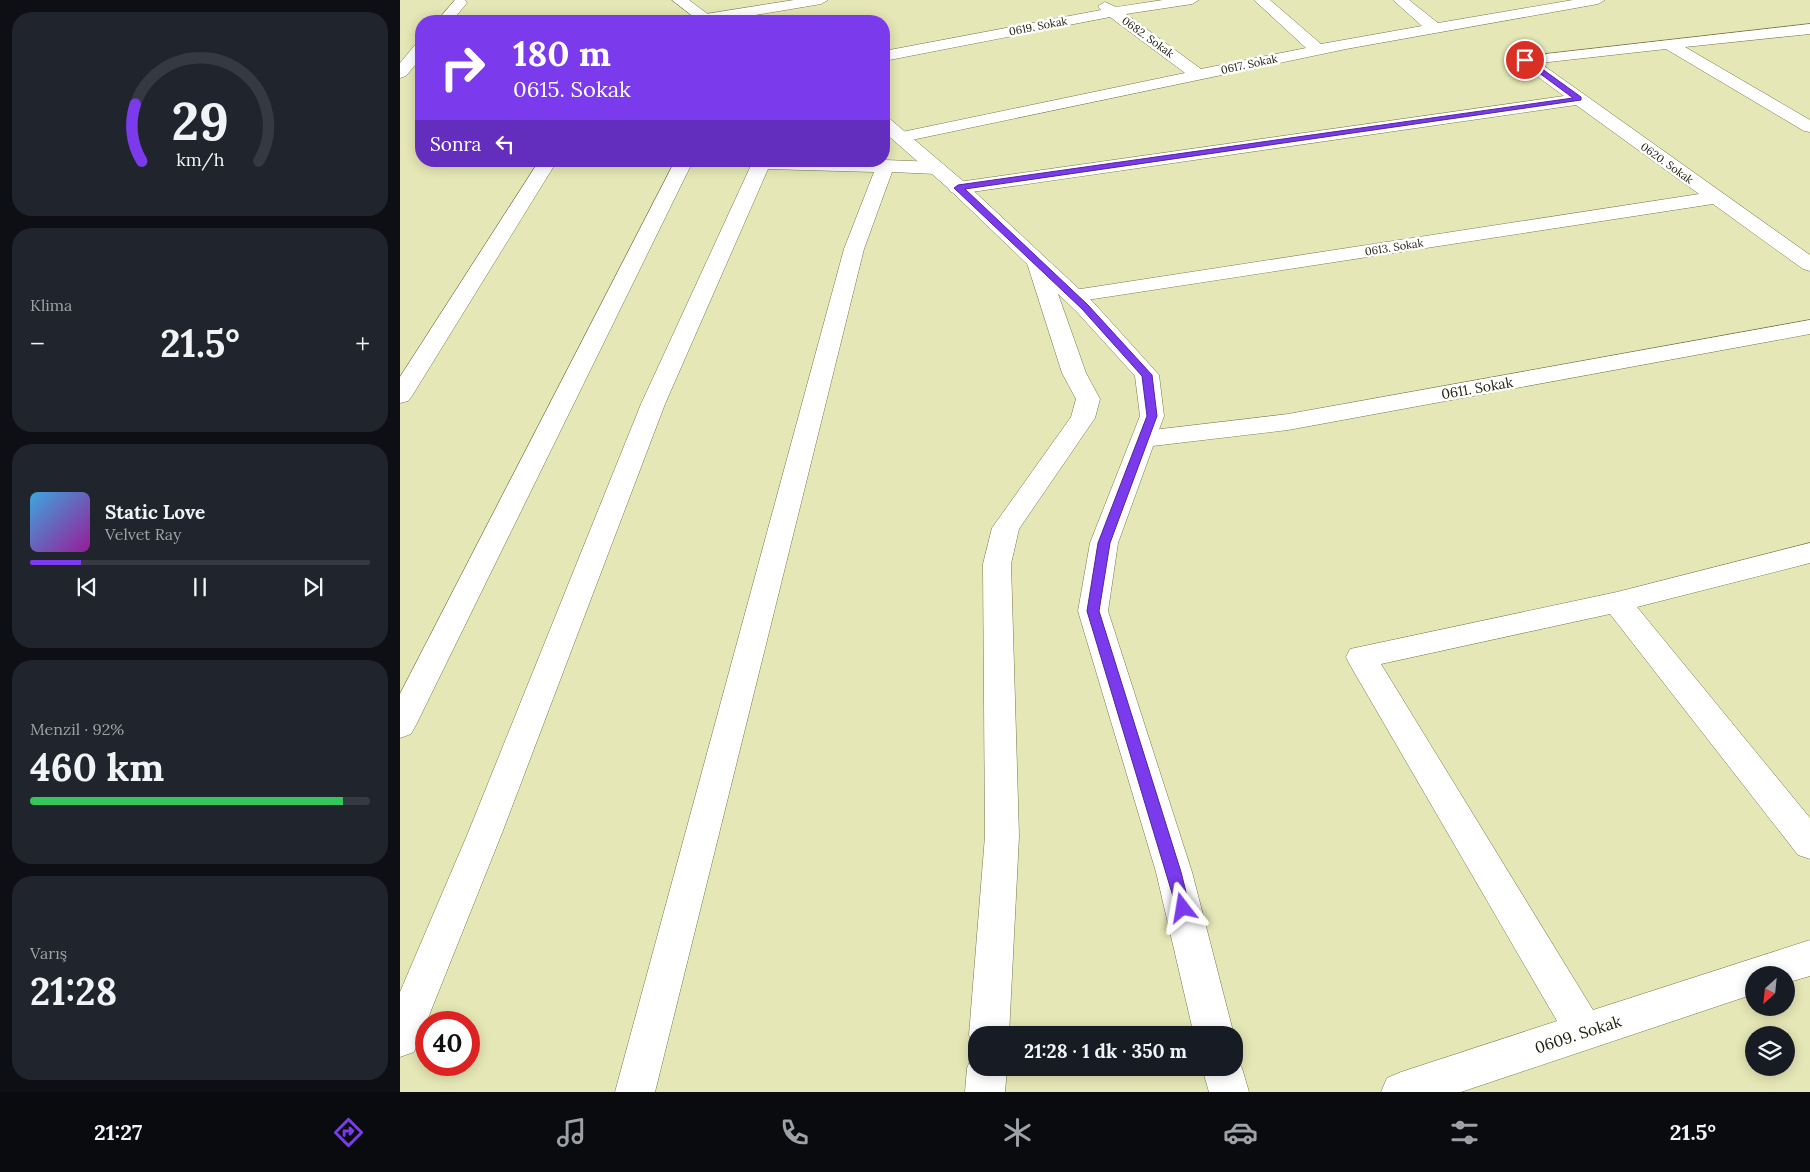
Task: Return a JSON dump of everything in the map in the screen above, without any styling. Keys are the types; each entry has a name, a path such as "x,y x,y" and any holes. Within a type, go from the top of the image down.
{"street":[{"path":"679,0 700,15"},
{"path":"736,15 821,0"},
{"name":"0682. Sokak","path":"1097,0 1198,75"},
{"name":"0619. Sokak","path":"890,55 1113,12 1192,0"},
{"path":"1262,0 1318,50"},
{"path":"1400,0 1434,28"},
{"name":"0617. Sokak","path":"893,130 1198,75 1434,28 1542,4 1598,0"},
{"path":"449,15 460,3"},
{"path":"1668,44 1810,29"},
{"path":"1668,44 1808,124"},
{"name":"0620. Sokak","path":"1668,44 1525,60 1714,198 1810,265"},
{"path":"400,73 415,55"},
{"path":"958,188 1579,99"},
{"path":"893,130 1074,296 1147,375 1152,416 1104,543 1093,611 1174,872 1212,1026"},
{"path":"890,166 936,168"},
{"path":"400,396 544,167"},
{"path":"400,725 681,167"},
{"path":"404,1020 485,833 653,404 760,167"},
{"path":"635,1092 854,250 885,167"},
{"name":"0613. Sokak","path":"1074,296 1714,198"},
{"path":"990,1026 1002,836 997,564 1006,528 1083,418 1088,400 1074,373 1036,260"},
{"name":"0611. Sokak","path":"1144,439 1288,422 1810,327"},
{"path":"1585,1032 1362,657 1617,602 1810,553"},
{"path":"1617,602 1810,844"},
{"path":"1785,966 1810,958"},
{"name":"0609. Sokak","path":"1401,1092 1745,979"},
{"path":"985,1092 986,1076"},
{"path":"1224,1076 1228,1092"}],"route":[{"path":"1183,908 1174,872 1093,611 1104,543 1152,416 1147,375 1085,307 958,188 1579,99 1525,60"}]}
